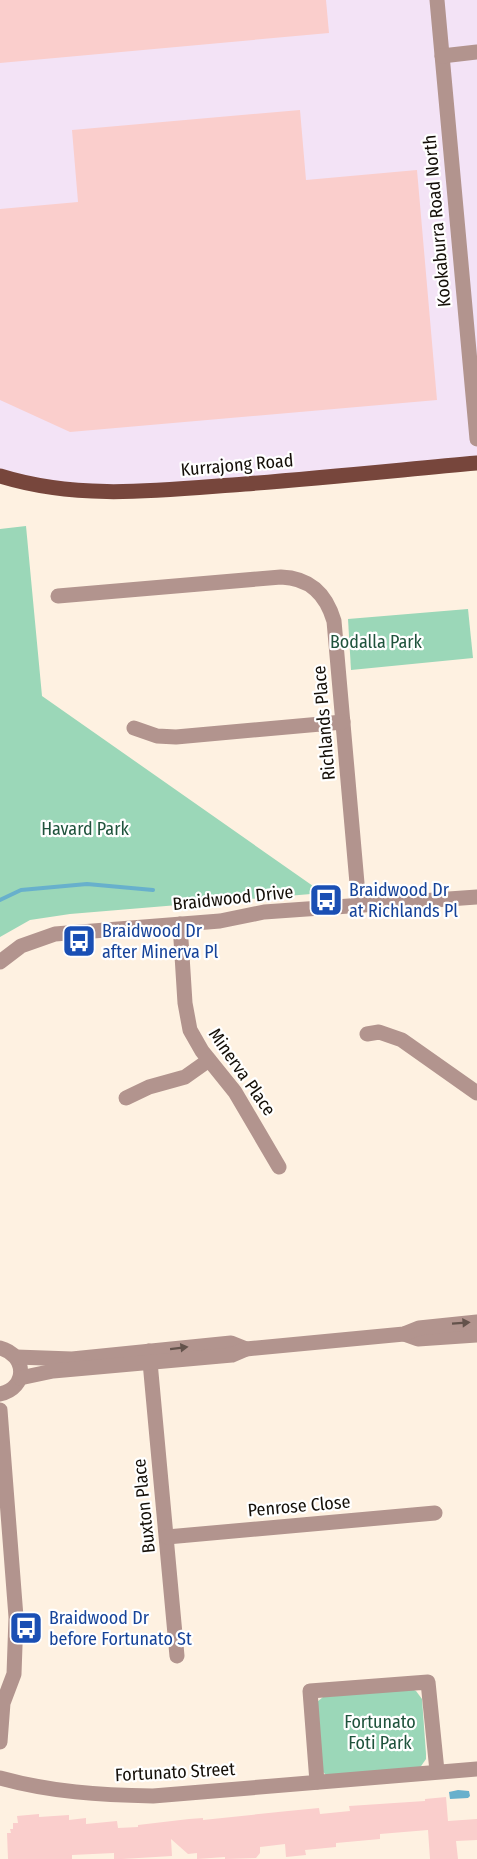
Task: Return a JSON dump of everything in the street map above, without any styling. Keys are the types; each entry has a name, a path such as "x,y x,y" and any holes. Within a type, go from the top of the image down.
{"main road":[{"name":"Kurrajong Road","path":"0,476 64,490 130,492 477,463"}],"street":[{"name":"Kookaburra Road North","path":"437,0 477,439"},
{"path":"442,56 477,52"},
{"name":"Richlands Place","path":"58,596 281,577 305,581 324,597 334,621 359,906"},
{"path":"134,728 157,736 176,737 343,722"},
{"name":"Braidwood Drive","path":"0,962 21,946 55,934 237,919 264,912 477,897"},
{"name":"Minerva Place","path":"180,924 188,1023 193,1037 235,1092 279,1167"},
{"path":"367,1034 379,1032 402,1040 477,1093"},
{"path":"126,1098 149,1087 185,1077 209,1060"},
{"path":"16,1357 72,1359 232,1355 246,1349 404,1334 419,1328 477,1322"},
{"path":"404,1334 418,1339 477,1335"},
{"path":"0,1348 12,1352 20,1364 20,1378 12,1390 0,1394"},
{"path":"20,1378 149,1357"},
{"name":"Buxton Place","path":"149,1357 177,1656"},
{"path":"0,1410 16,1617 14,1674 3,1703 0,1742"},
{"name":"Penrose Close","path":"167,1537 435,1513"},
{"path":"317,1782 310,1691 428,1682 437,1771"},
{"name":"Fortunato Street","path":"0,1778 53,1790 153,1796 477,1769"}],"shaded area":[{"path":"0,0 477,0 477,463 64,490 0,470"}],"green space":[{"name":"Havard Park","path":"26,526 42,696 323,893 70,914 30,920 0,937 0,529"},
{"name":"Bodalla Park","path":"468,609 473,658 351,670 348,619"},
{"name":"Fortunato Foti Park","path":"412,1689 422,1699 426,1759 419,1769 326,1775 321,1770 317,1702 323,1697"}],"water":[{"path":"469,1791 470,1796 450,1799 449,1792"}],"building":[{"path":"0,0 326,0 329,33 0,63"},
{"path":"300,110 306,180 417,170 437,400 70,432 0,400 0,209 78,202 72,130"},
{"path":"446,1797 448,1821 477,1819 477,1840 456,1841 458,1859 430,1859 428,1830 380,1834 380,1839 336,1843 336,1847 305,1850 306,1855 286,1857 285,1844 260,1847 260,1853 256,1858 197,1859 197,1853 188,1854 171,1839 172,1856 114,1859 114,1853 72,1855 72,1859 8,1859 7,1833 11,1833 13,1823 18,1823 17,1816 69,1815 69,1820 86,1818 86,1824 117,1821 118,1828 189,1819 203,1818 203,1820 319,1808 320,1814 350,1811 349,1806 425,1801 425,1799"}],"waterway":[{"path":"0,900 21,890 87,884 153,890"}],"place":[{"name":"Braidwood Dr at Richlands Pl","path":"326,900"},
{"name":"Braidwood Dr after Minerva Pl","path":"79,941"},
{"name":"Braidwood Dr before Fortunato St","path":"26,1628"}]}
